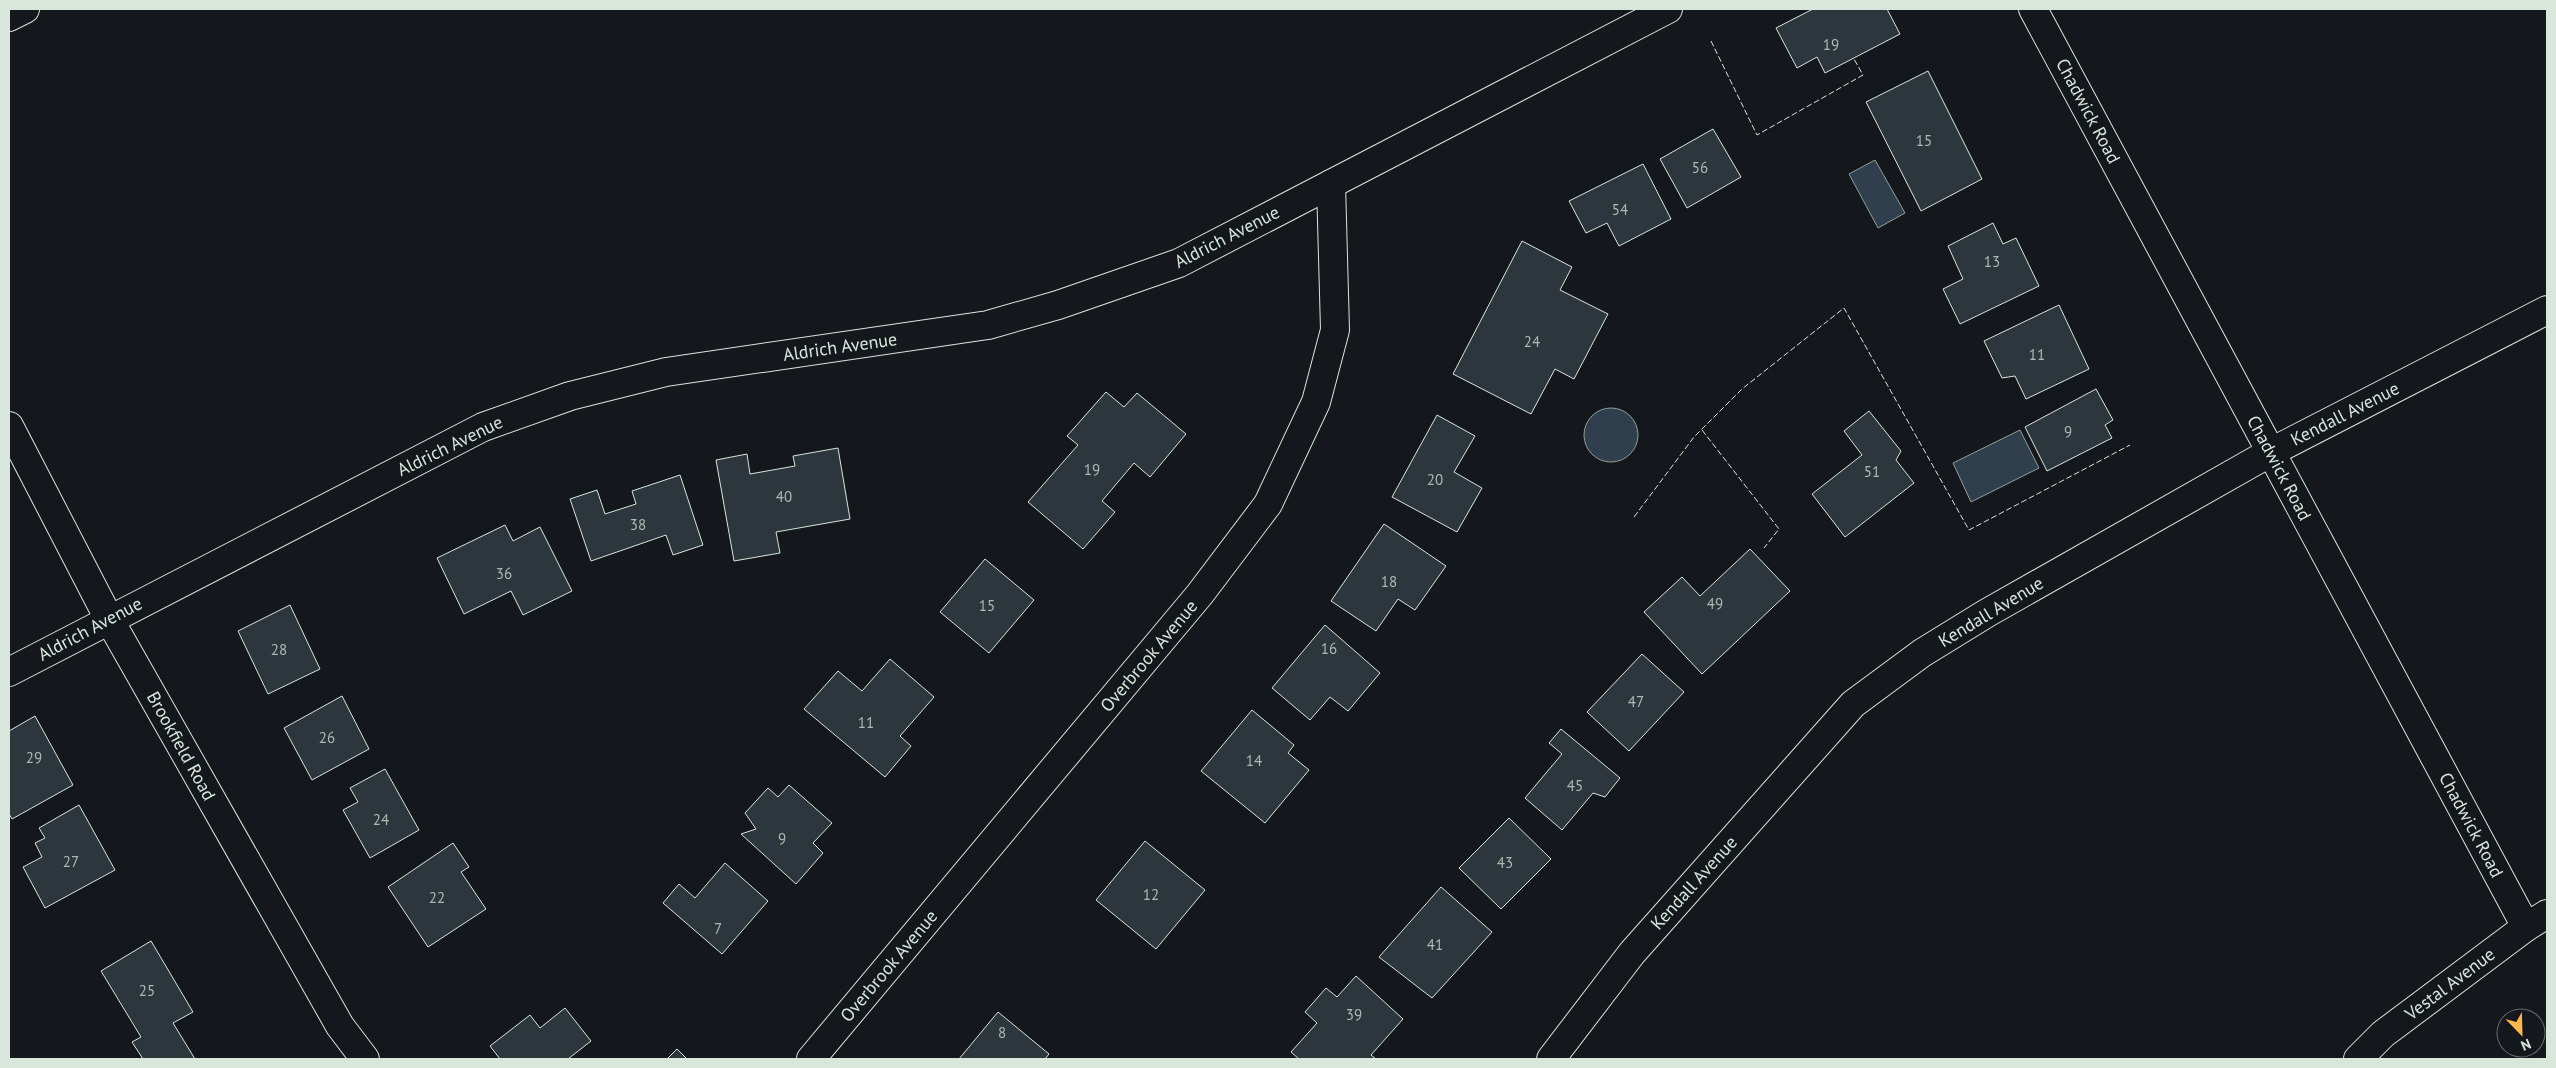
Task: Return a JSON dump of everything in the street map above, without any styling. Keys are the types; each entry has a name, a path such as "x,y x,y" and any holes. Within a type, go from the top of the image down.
{"street":[{"path":"9,17 25,9"},
{"name":"Aldrich Avenue","path":"9,672 492,424 570,396 666,372 988,325 1058,305 1179,263 1668,9"},
{"name":"Chadwick Road","path":"2033,9 2271,452 2536,921"},
{"name":"Overbrook Avenue","path":"811,1059 1200,594 1268,504 1316,402 1334,330 1331,184"},
{"name":"Kendall Avenue","path":"1551,1059 1632,952 1853,704 1922,653 1987,613 2271,452 2547,310"},
{"name":"Brookfield Road","path":"9,426 109,619 340,1026 365,1059"},
{"name":"Vestal Avenue","path":"2358,1059 2383,1034 2536,921"}],"water":[{"path":"1875,160 1905,213 1878,228 1849,174"},
{"path":"1606,408 1616,408 1630,416 1636,425 1638,435 1636,445 1630,454 1616,462 1606,462 1596,457 1589,450 1584,440 1584,430 1589,420 1596,413"},
{"path":"2020,430 2039,468 1971,502 1953,463"}],"building":[{"path":"1813,9 1887,9 1900,34 1825,73 1817,57 1797,68 1776,28"},
{"path":"1928,71 1982,179 1921,211 1866,102"},
{"path":"1713,129 1741,177 1687,208 1660,159"},
{"path":"1643,164 1671,219 1619,246 1607,223 1586,233 1569,201"},
{"path":"1993,223 2003,244 2016,238 2039,286 1960,324 1943,289 1963,279 1948,246"},
{"path":"1522,241 1572,267 1560,290 1608,314 1574,379 1555,369 1531,414 1453,374"},
{"path":"2059,305 2089,369 2026,399 2015,376 2002,378 1984,341"},
{"path":"2096,389 2113,420 2105,425 2112,438 2047,471 2025,427"},
{"path":"1106,392 1124,407 1137,393 1186,434 1150,477 1134,463 1102,501 1115,512 1083,549 1028,502 1078,445 1067,436"},
{"path":"1869,411 1901,451 1896,460 1914,483 1845,537 1812,494 1862,455 1844,431"},
{"path":"1437,415 1475,436 1454,472 1482,488 1457,532 1392,497"},
{"path":"838,448 850,519 776,532 780,553 734,561 716,460 747,454 750,474 795,466 793,456"},
{"path":"680,475 703,545 673,555 666,535 591,561 570,499 597,490 605,514 636,504 632,491"},
{"path":"1384,524 1446,566 1415,610 1398,599 1376,631 1331,601"},
{"path":"505,525 513,541 540,527 572,591 523,615 511,591 464,614 437,558"},
{"path":"1750,549 1790,591 1702,674 1644,612 1682,577 1700,596"},
{"path":"985,559 1034,600 989,653 940,612"},
{"path":"290,605 320,669 268,694 238,631"},
{"path":"1325,625 1380,673 1348,711 1330,697 1310,720 1272,688"},
{"path":"1642,654 1684,692 1629,751 1587,712"},
{"path":"890,659 934,697 900,736 911,746 885,777 804,709 838,671 862,691"},
{"path":"342,696 369,749 312,780 284,728"},
{"path":"1252,710 1294,745 1288,753 1309,770 1265,823 1201,771"},
{"path":"35,716 73,785 12,819 9,814 9,731"},
{"path":"1561,729 1620,778 1605,797 1593,793 1562,830 1525,798 1562,754 1549,743"},
{"path":"385,769 419,830 370,858 343,810 358,802 350,788"},
{"path":"789,785 832,823 813,843 823,853 796,884 741,834 756,829 745,813 768,788 778,797"},
{"path":"79,805 115,870 45,908 23,867 42,857 35,843 45,838 39,828"},
{"path":"1509,818 1551,859 1501,909 1459,868"},
{"path":"1145,841 1205,890 1156,949 1096,900"},
{"path":"453,843 469,867 461,872 486,909 428,947 388,887"},
{"path":"725,863 768,901 722,954 663,903 679,884 695,898"},
{"path":"1441,887 1492,932 1432,998 1379,957"},
{"path":"151,941 193,1012 173,1023 195,1059 143,1059 132,1042 141,1037 101,971"},
{"path":"1356,976 1403,1019 1371,1055 1376,1059 1299,1059 1291,1052 1317,1023 1305,1012 1326,988 1337,997"},
{"path":"565,1008 591,1041 568,1059 500,1059 490,1046 530,1015 540,1028"},
{"path":"998,1012 1049,1054 1045,1059 959,1059"},
{"path":"677,1049 687,1059 667,1059"}],"fence":[{"path":"1711,41 1757,135 1863,75 1854,59"},
{"path":"1634,517 1694,437 1742,389 1844,308 1969,530 2130,445"},
{"path":"1702,430 1779,529 1764,548"}]}
